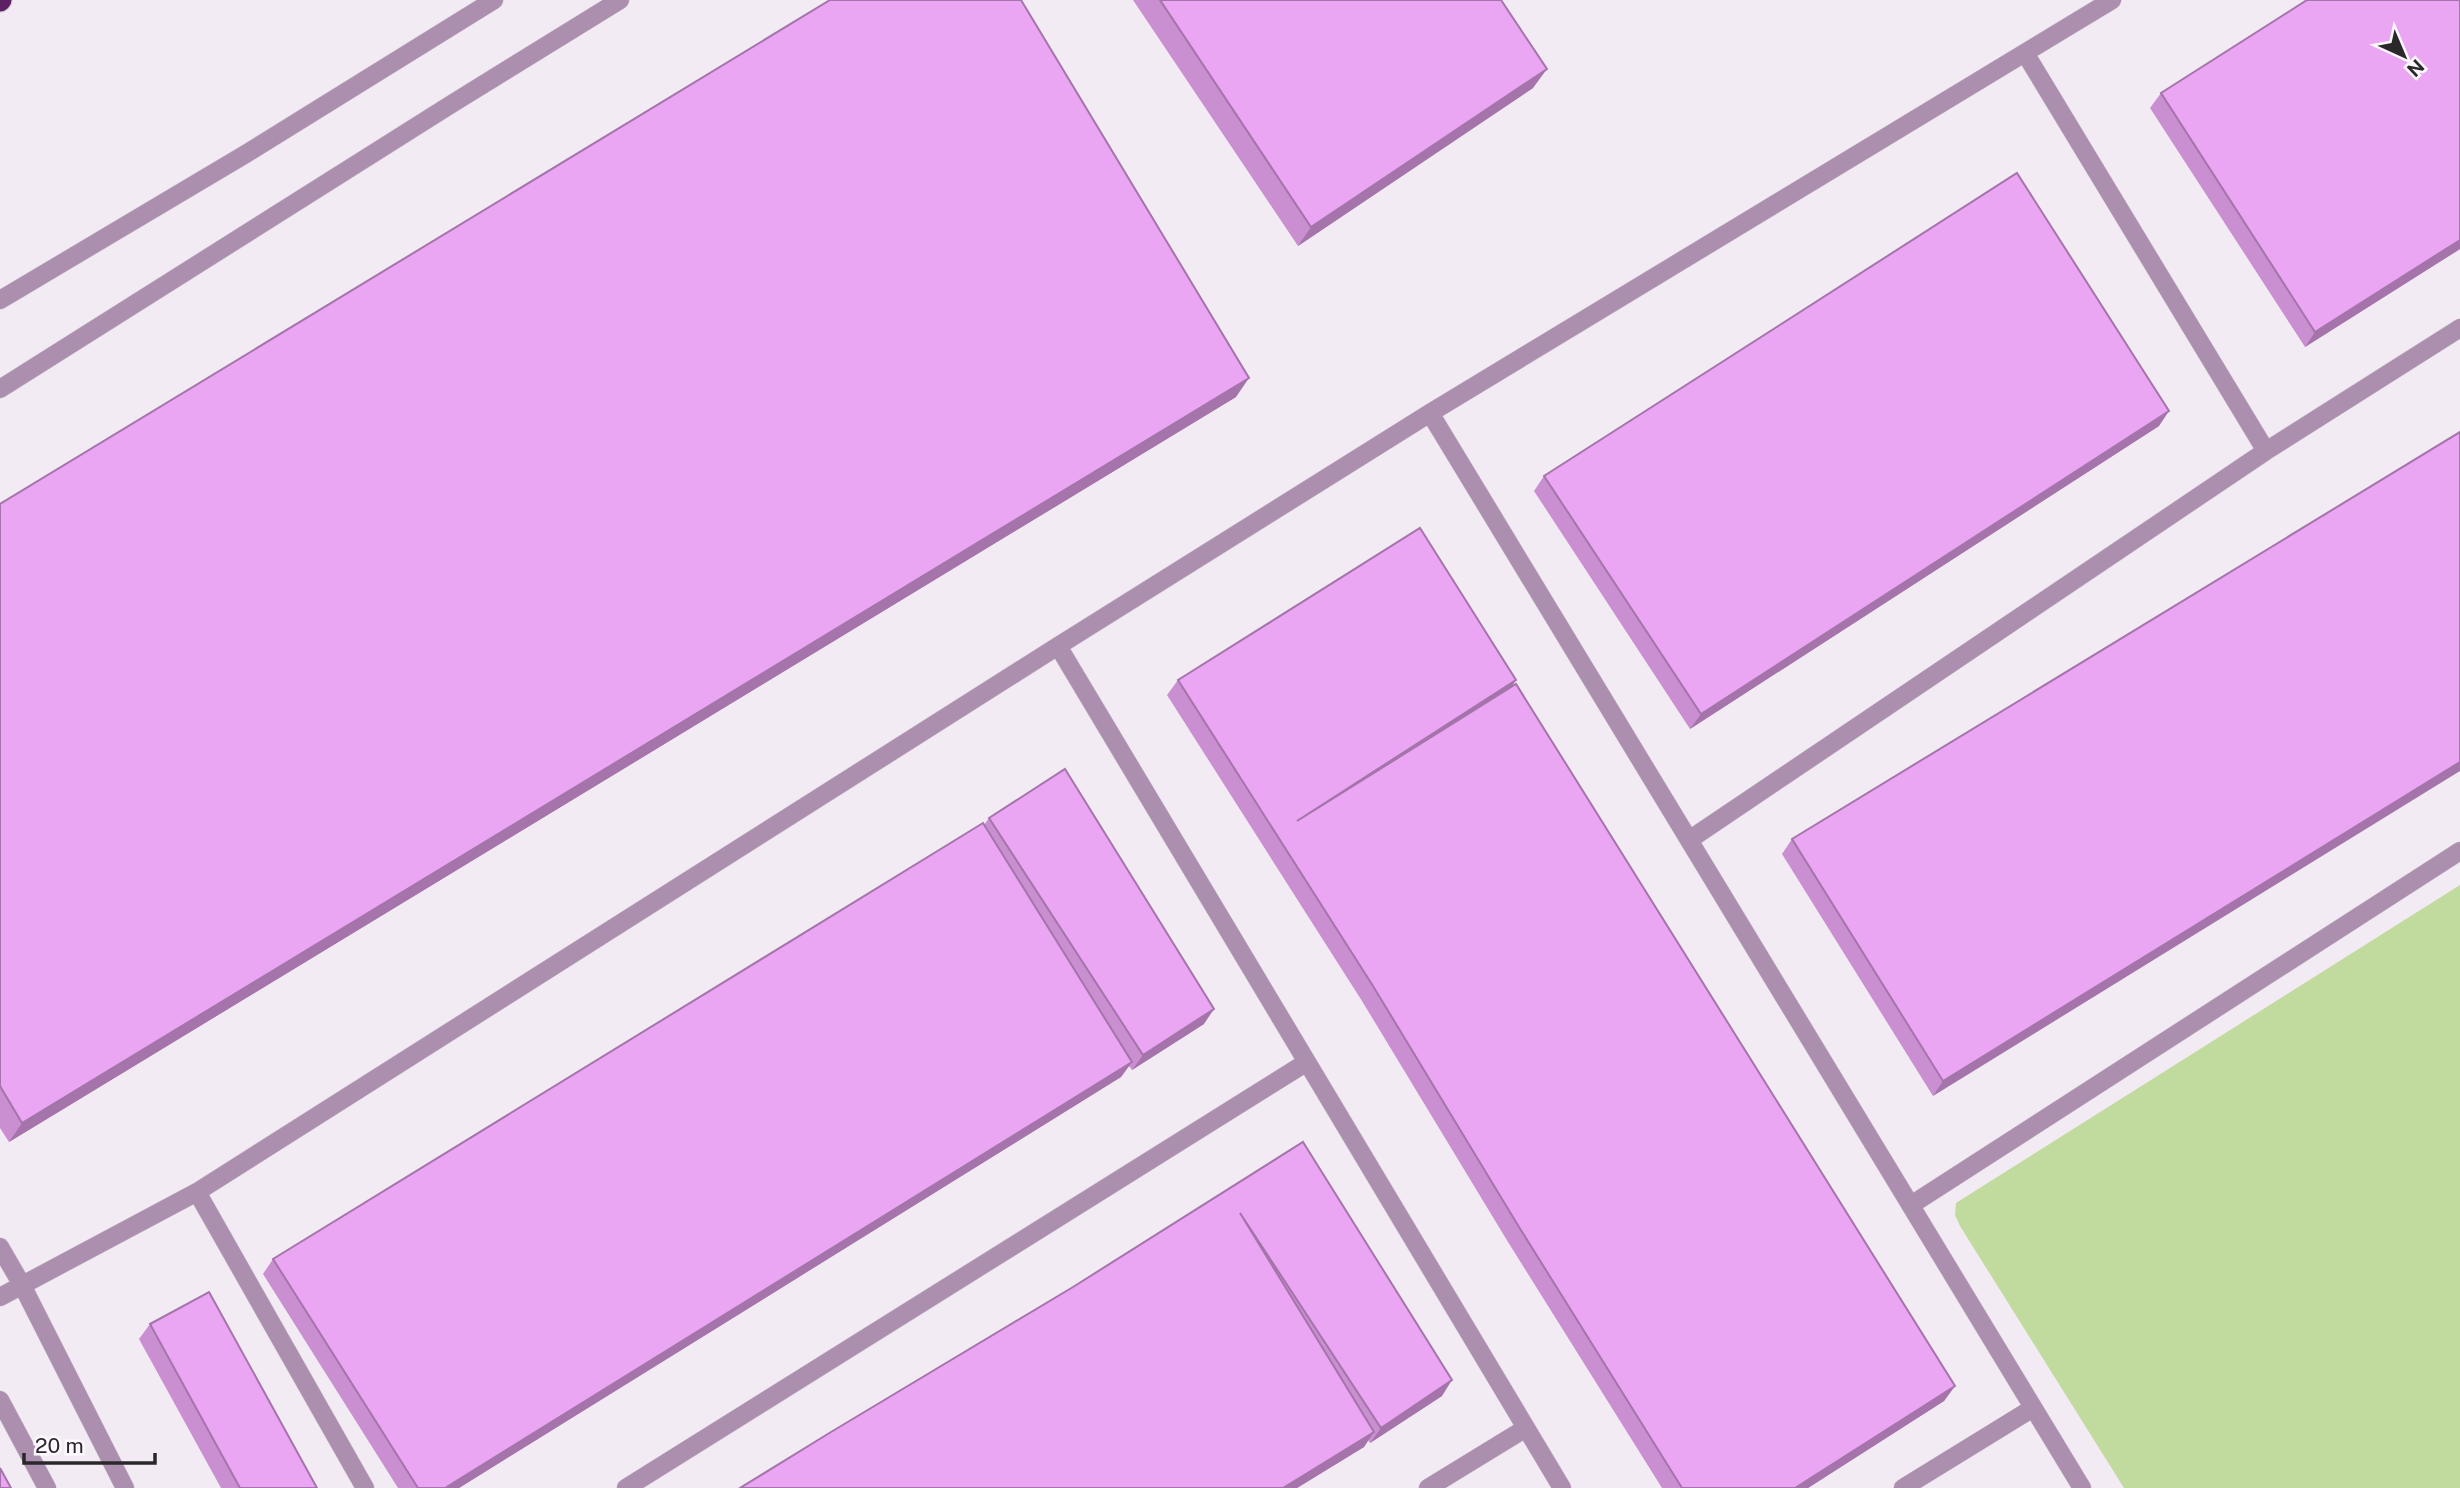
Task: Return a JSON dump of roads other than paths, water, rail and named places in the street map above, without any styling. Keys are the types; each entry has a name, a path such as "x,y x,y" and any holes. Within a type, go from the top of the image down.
{"street":[{"path":"0,300 244,155 494,0"},
{"path":"0,389 620,0"},
{"path":"0,1297 197,1192 1430,413 2112,0"},
{"path":"2025,53 2266,452"},
{"path":"1689,840 2266,452 2460,328"},
{"path":"1430,413 2082,1488"},
{"path":"1058,646 1562,1488"},
{"path":"1912,1205 2460,850"},
{"path":"626,1488 1307,1062"},
{"path":"197,1192 365,1488"},
{"path":"0,1247 125,1488"},
{"path":"0,1400 47,1488"},
{"path":"1903,1488 2033,1408"},
{"path":"1428,1488 1526,1428"}]}
